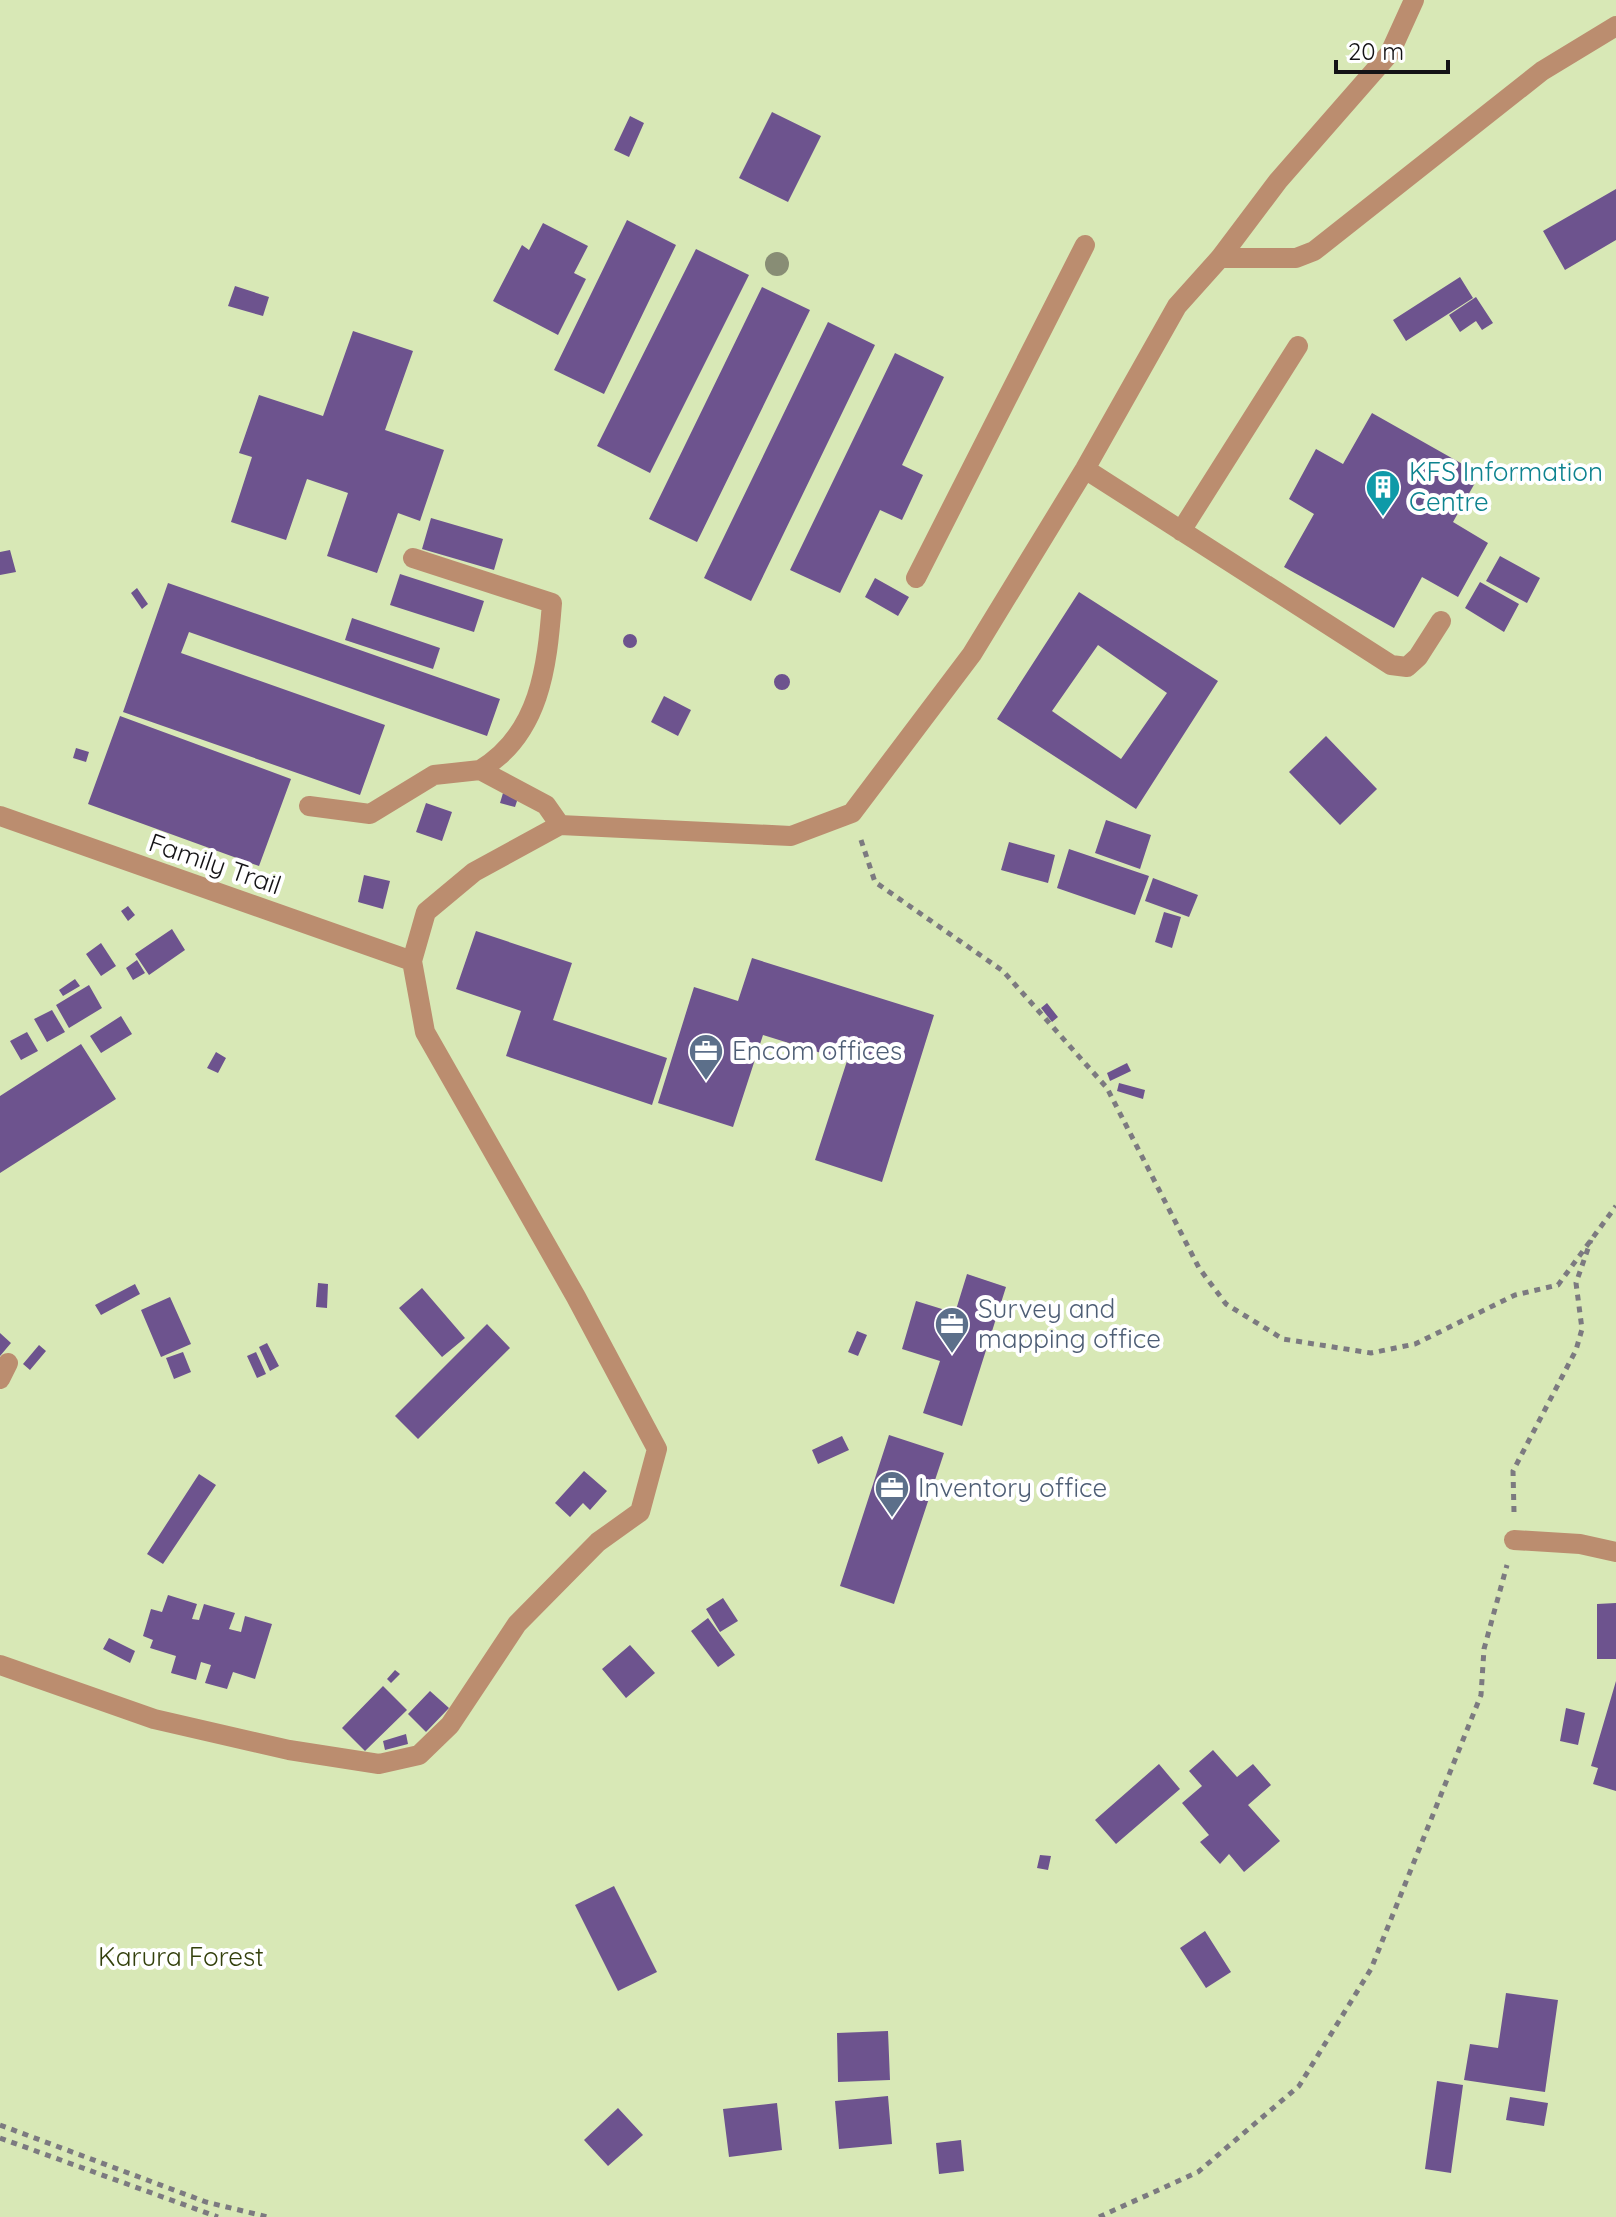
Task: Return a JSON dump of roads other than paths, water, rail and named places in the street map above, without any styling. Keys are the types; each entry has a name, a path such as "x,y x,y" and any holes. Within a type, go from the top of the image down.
{"street":[{"path":"0,1665 169,1723 289,1750 379,1764 419,1755 450,1725 517,1624 598,1542 640,1512 657,1449 576,1297 425,1032 412,961 426,912 474,872 560,825 791,836 852,813 972,654 1085,469 1177,306 1220,258 1278,181 1390,53 1414,0"},
{"path":"1220,258 1287,259 1314,251 1542,71 1616,26"},
{"path":"916,578 1085,245"},
{"path":"1181,531 1298,346"},
{"path":"1085,469 1391,665 1407,667 1418,657 1441,621"},
{"path":"309,806 370,814 434,775 480,770 498,760 522,733 546,672 552,603 413,558"},
{"path":"480,770 546,805 560,825"},
{"name":"Family Trail","path":"0,816 412,961"},
{"path":"1514,1540 1580,1544 1616,1552"}],"place":[{"name":"KFS Information Centre","path":"1383,518"},
{"name":"Encom offices","path":"706,1082"},
{"name":"Survey and mapping office","path":"952,1355"},
{"name":"Inventory office","path":"892,1519"}],"park label":[{"name":"Karura Forest","path":"181,1957"}]}
